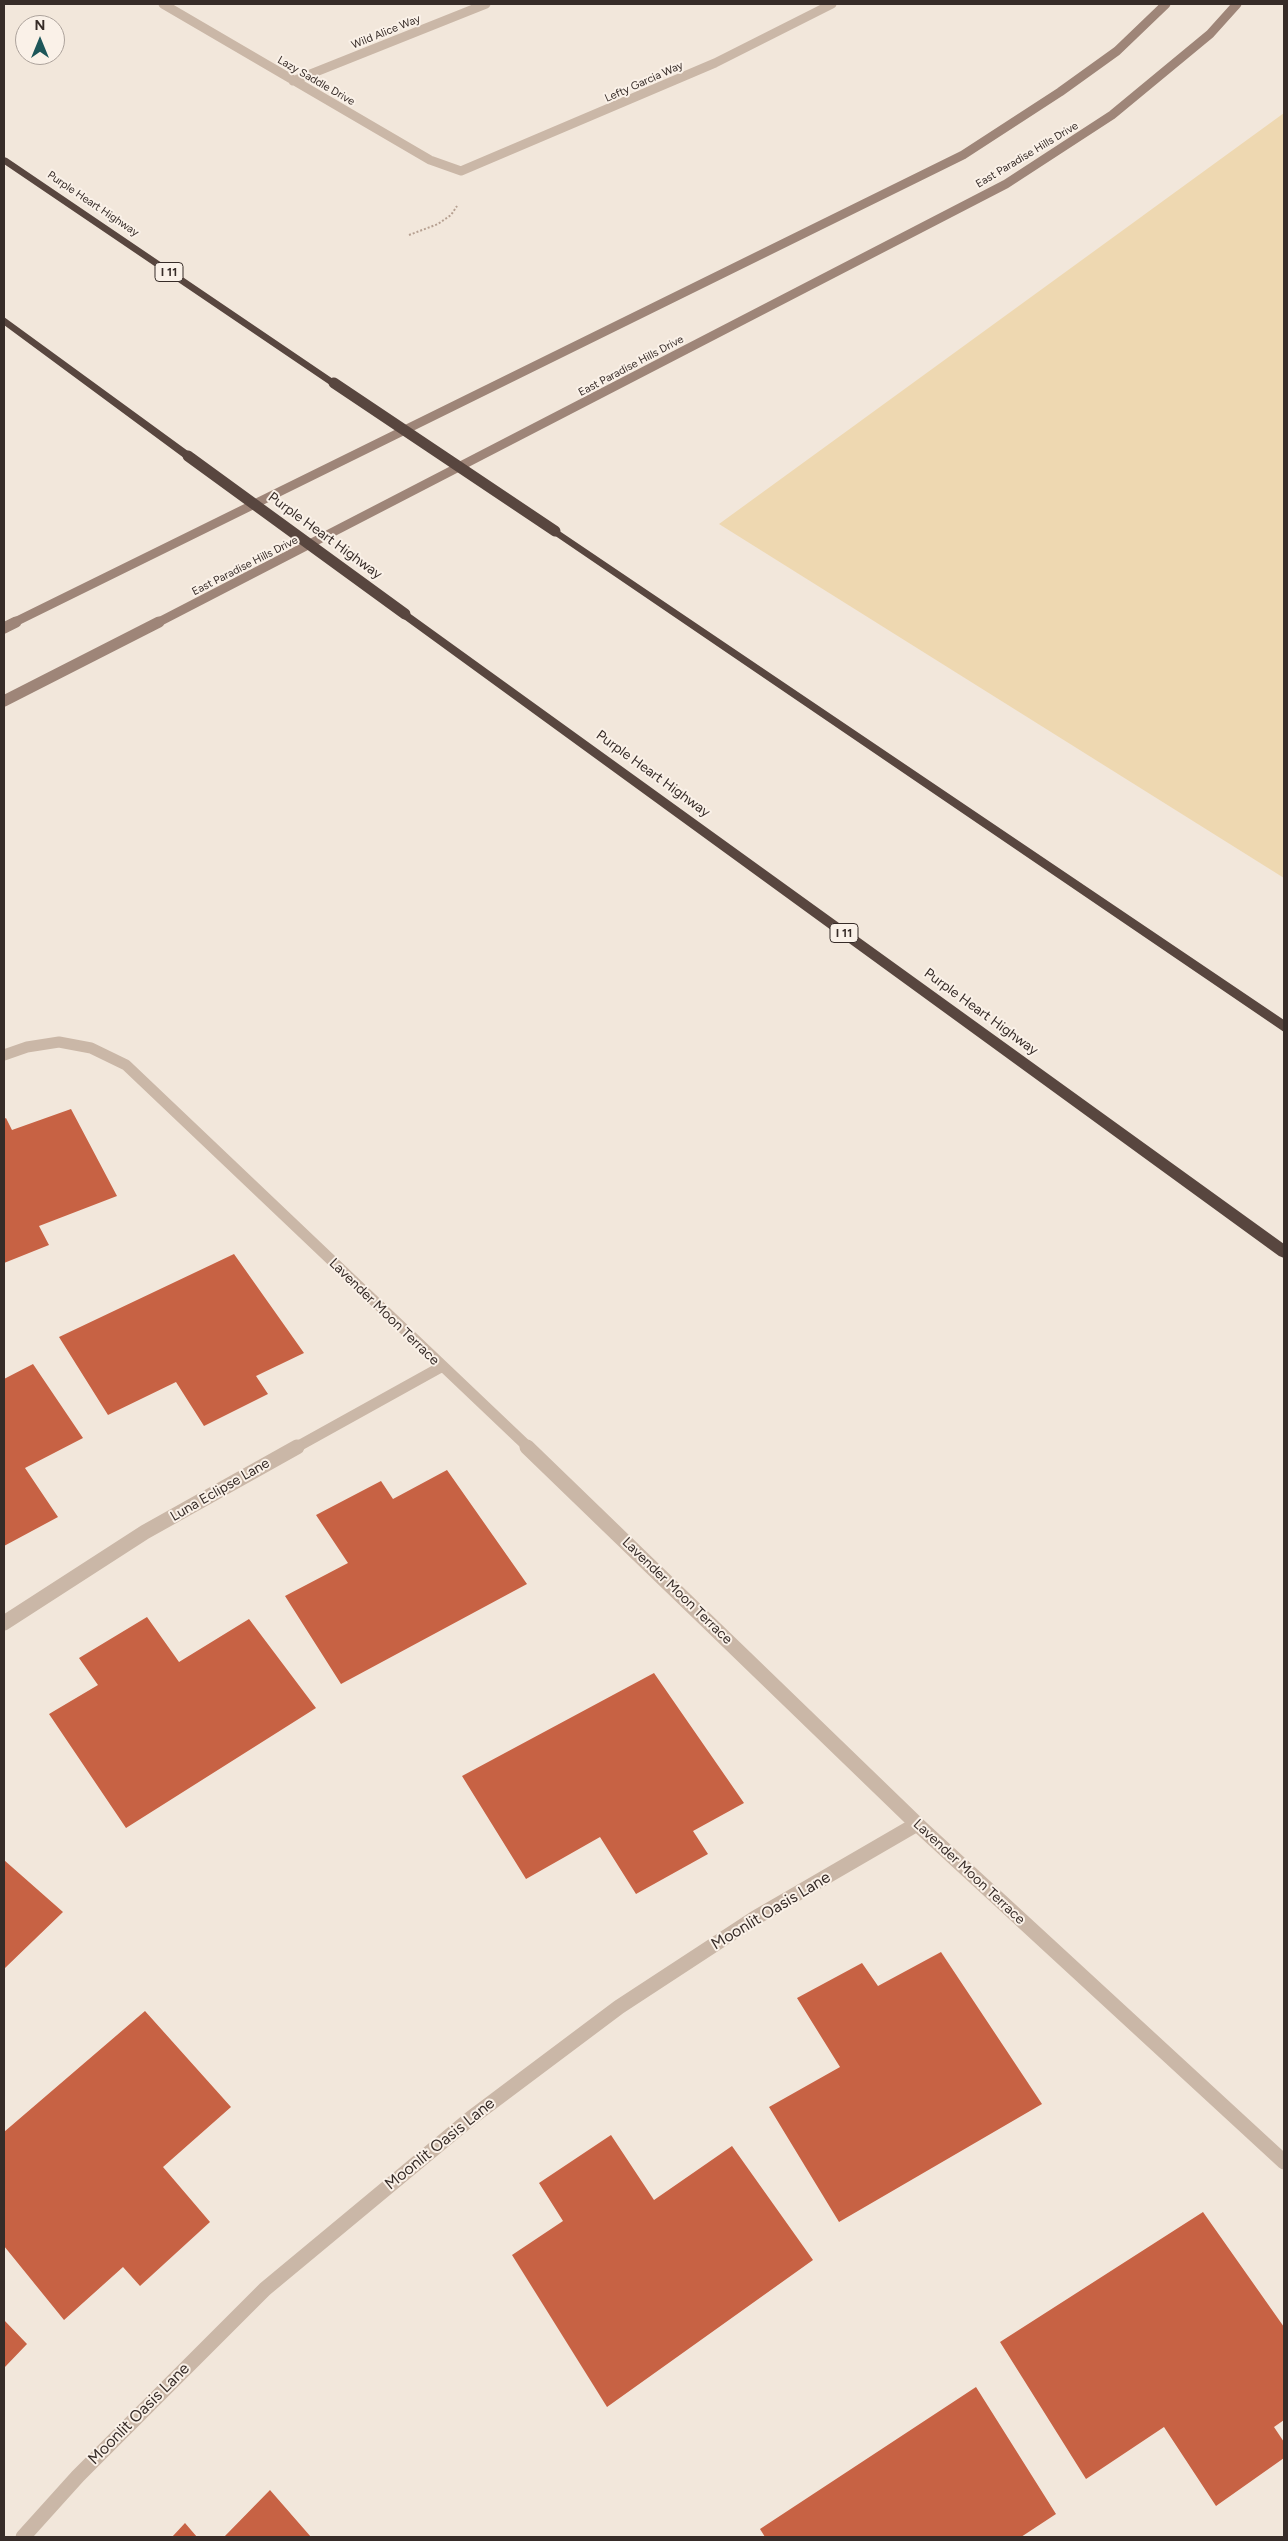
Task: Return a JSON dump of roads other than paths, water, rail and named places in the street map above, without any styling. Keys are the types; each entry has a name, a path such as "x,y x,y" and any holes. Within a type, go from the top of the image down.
{"highway":[{"name":"Purple Heart Highway","path":"4,160 1284,1027"},
{"name":"Purple Heart Highway","path":"4,320 404,614 1284,1252"}],"street":[{"name":"Lazy Saddle Drive","path":"163,4 430,160 461,170"},
{"name":"Wild Alice Way","path":"294,81 486,4"},
{"name":"Lefty Garcia Way","path":"461,170 715,63 832,4"},
{"path":"4,628 962,155 1052,98 1116,51 1166,4"},
{"name":"East Paradise Hills Drive","path":"4,701 379,510 1006,184 1120,109 1210,34 1237,4"},
{"name":"Lavender Moon Terrace","path":"4,1055 27,1047 59,1042 91,1048 126,1065 441,1367 647,1561 917,1824 1284,2162"},
{"name":"Luna Eclipse Lane","path":"4,1622 145,1532 441,1367"},
{"name":"Moonlit Oasis Lane","path":"23,2537 78,2476 265,2288 471,2118 619,2007 755,1918 917,1824"}]}
